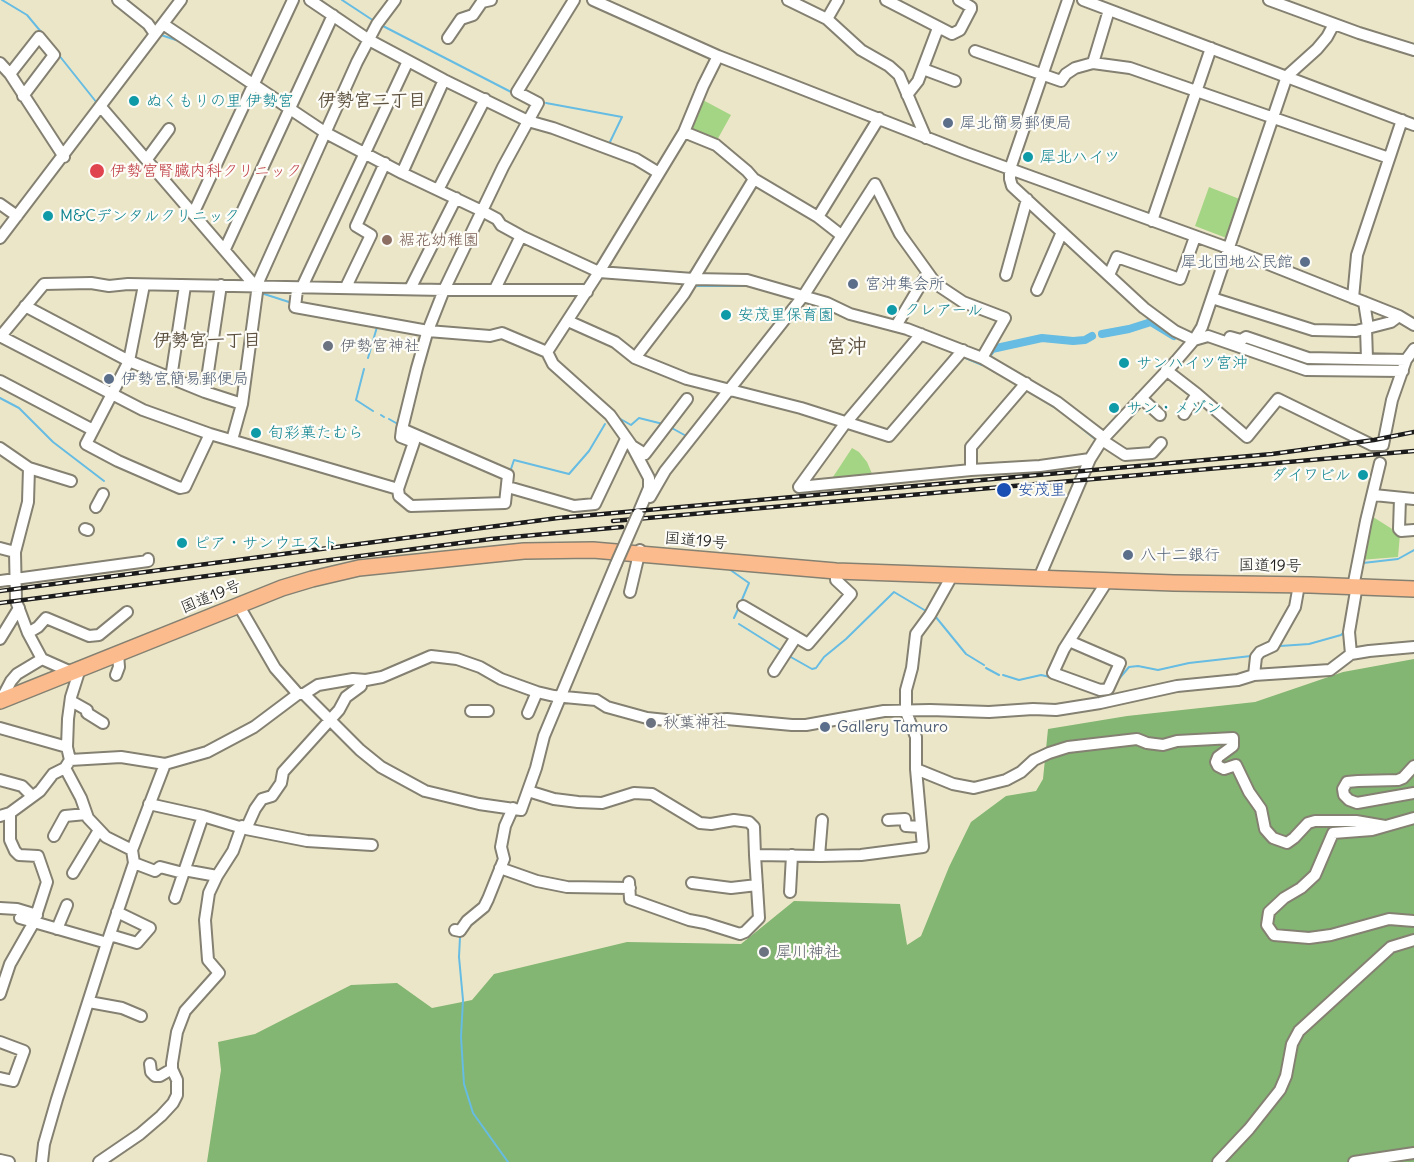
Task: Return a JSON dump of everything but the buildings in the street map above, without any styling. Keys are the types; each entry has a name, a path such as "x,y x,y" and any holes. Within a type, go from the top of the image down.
{"highway":[{"name":"国道19号","path":"1,700 282,588 359,568 524,551 559,549 640,552 836,571 1414,589"}],"street":[{"path":"118,0 148,24 155,34"},
{"path":"0,238 64,157 181,0"},
{"path":"193,214 293,0"},
{"path":"310,0 369,40 444,80 528,121 636,159 659,173"},
{"path":"256,287 369,40 377,24 395,0"},
{"path":"448,38 461,19 473,15 482,2 491,0"},
{"path":"402,429 508,475 506,503 411,506 399,496 398,489 414,442 400,437 402,429 428,331 444,290 503,167 538,103 517,92 574,0"},
{"path":"593,0 718,56 926,138 1228,248 1399,316 1414,325"},
{"path":"788,0 827,20 861,50 899,75 926,138"},
{"path":"827,20 838,0"},
{"path":"886,0 952,34 960,30 971,7 959,0"},
{"path":"1068,0 1010,169 1012,186 1144,308 1175,331 1194,340 1208,336 1306,370 1403,371"},
{"path":"1083,0 1414,125"},
{"path":"1269,0 1384,42 1414,50"},
{"path":"1093,63 1109,10"},
{"path":"225,249 333,15"},
{"path":"163,24 326,133 402,173 483,211 497,219 501,225 521,236 599,272 693,279 747,280 804,295 850,314 921,334 982,358 1057,402 1125,455 1152,453 1161,443"},
{"path":"1039,578 1090,459 1103,439 1194,340 1202,327 1287,76 1317,49 1334,24"},
{"path":"907,95 918,81 938,28"},
{"path":"10,74 39,37 54,55 23,96"},
{"path":"1152,221 1211,48"},
{"path":"975,51 1061,81 1075,68 1093,63 1130,68 1389,158"},
{"path":"547,352 599,272 684,132 718,56"},
{"path":"239,606 275,668 360,750 381,767 425,791 479,804 521,810 544,736 649,488 648,478 629,442 610,415 553,364 547,352 502,333 490,336 428,331 295,307 297,290 302,287 408,61"},
{"path":"0,63 10,74 64,157"},
{"path":"922,69 955,81"},
{"path":"402,173 444,80"},
{"path":"438,190 485,99"},
{"path":"101,106 256,287 242,404 232,440"},
{"path":"818,217 879,118"},
{"path":"1353,298 1358,255 1402,120"},
{"path":"147,159 169,129"},
{"path":"684,132 716,145 754,179 818,217 841,235"},
{"path":"346,287 371,235 356,226 385,163"},
{"path":"635,358 693,279 754,179"},
{"path":"638,514 665,471 804,295 875,184 900,234 936,284 963,302 1005,318 982,358"},
{"path":"410,289 456,198"},
{"path":"1006,275 1027,200"},
{"path":"0,204 17,216"},
{"path":"1037,290 1062,232"},
{"path":"495,289 521,236"},
{"path":"1109,275 1117,256 1180,279 1196,237"},
{"path":"896,326 927,274"},
{"path":"398,489 210,434 143,410 0,336 44,284 583,290 586,292"},
{"path":"144,285 129,361 86,444 118,461 180,488 185,487 210,434"},
{"path":"205,392 221,285"},
{"path":"171,378 185,286"},
{"path":"1212,298 1313,330 1356,331 1391,322 1399,316"},
{"path":"1364,302 1367,328 1366,358"},
{"path":"25,306 129,361 205,392 242,404"},
{"path":"568,321 615,342 635,358 687,379 847,422 889,436 963,350"},
{"path":"1202,327 1241,340 1246,337 1308,358 1406,360"},
{"path":"921,334 847,422 799,487 971,470 1040,466 1090,459"},
{"path":"1166,370 1247,436 1278,399 1372,445 1383,445 1392,400 1406,360 1414,349"},
{"path":"0,381 93,429"},
{"path":"971,470 971,447 1026,383"},
{"path":"1184,414 1197,394"},
{"path":"1141,398 1160,415"},
{"path":"629,442 645,454 687,399"},
{"path":"508,487 574,506 595,504 629,442"},
{"path":"0,448 29,468 70,481"},
{"path":"1351,654 1349,632 1355,587 1366,520 1380,464"},
{"path":"29,468 28,502 15,552 16,597 28,633 42,659 78,675 71,701 67,764 86,814 105,837 132,850"},
{"path":"96,507 103,494"},
{"path":"1374,495 1414,499"},
{"path":"1400,498 1399,529 1401,531 1414,530"},
{"path":"0,548 15,552"},
{"path":"630,592 640,552"},
{"path":"0,581 148,561 148,559"},
{"path":"743,606 808,644 851,594 836,580 836,571"},
{"path":"756,855 861,855 923,847 915,737 906,712 906,690 912,668 916,634 930,615 953,574"},
{"path":"1069,641 1120,663 1108,688 1100,690 1053,673 1069,641 1104,586 1104,581"},
{"path":"1254,675 1256,657 1260,652 1273,646 1295,607 1299,585"},
{"path":"0,639 19,608"},
{"path":"28,633 46,618 88,636 99,634 127,612"},
{"path":"774,671 796,637"},
{"path":"0,994 5,963 36,918 47,882 38,852 19,855 15,851 10,840 5,814 40,791 53,774 67,764 121,758 165,764 207,752 254,727 301,694 318,685 382,677 431,656 444,656 480,667 501,679 537,692 596,700 630,715 663,721 727,719 806,725 884,711 1056,710 1177,686 1238,680 1254,675 1330,670 1351,654 1414,647"},
{"path":"116,675 119,667 118,654"},
{"path":"1,700 10,681 17,674 42,659"},
{"path":"99,1162 140,1134 173,1103 178,1090 172,1069 177,1032 185,1011 219,973 208,960 205,920 210,893 217,876 255,809 262,800 272,796 281,783 283,772 339,710 346,697 361,686 361,680"},
{"path":"528,713 537,692"},
{"path":"71,701 103,723"},
{"path":"471,711 488,711"},
{"path":"0,728 67,747"},
{"path":"916,769 953,784 974,788 1006,780 1021,772 1034,760 1068,747 1137,739 1163,745 1177,741 1233,738 1233,746 1218,757 1216,762 1224,769 1236,765 1241,771 1249,792 1261,809 1265,829 1273,838 1287,843 1308,823 1315,820 1356,821 1385,826"},
{"path":"42,1162 44,1144 57,1099 134,863 132,850 165,764"},
{"path":"1414,766 1398,780 1347,782 1343,789 1349,801 1357,803 1414,794"},
{"path":"0,780 22,786 32,796"},
{"path":"500,868 567,887 629,885 630,899 689,920 740,934 746,932 759,918 754,827 748,822 734,820 711,824 700,823 652,794 634,793 602,803 554,799 528,791"},
{"path":"150,804 307,841 372,845"},
{"path":"455,930 460,931 474,914 484,907 488,899 504,859 501,847 505,826 513,808"},
{"path":"54,836 66,816 86,814"},
{"path":"176,898 203,816"},
{"path":"1414,818 1359,832 1333,833 1315,875 1269,912 1267,925 1274,934 1284,937 1309,938 1331,935 1389,919 1414,921"},
{"path":"888,820 905,819 906,826 921,827"},
{"path":"819,856 822,820"},
{"path":"73,873 99,830"},
{"path":"790,892 792,855"},
{"path":"134,863 155,872 160,867 217,876"},
{"path":"692,883 731,888 757,885"},
{"path":"57,929 67,904"},
{"path":"0,908 16,917 36,918 57,929 137,944 150,928 117,912"},
{"path":"1218,1162 1249,1129 1280,1090 1286,1076 1292,1044 1299,1031 1391,947 1414,940"},
{"path":"89,1002 122,1008 141,1016"},
{"path":"0,1042 24,1051 13,1081 0,1078"},
{"path":"150,1064 151,1072 155,1076 172,1069"},
{"path":"1354,1162 1414,1154"},
{"path":"0,1160 9,1162"}],"green space":[{"path":"701,99 731,115 716,142 689,130"},
{"path":"1209,187 1242,200 1229,239 1195,226"},
{"path":"852,448 859,452 867,462 873,476 831,480"},
{"path":"1370,515 1400,534 1398,557 1360,560"},
{"path":"1414,659 1414,1162 207,1162 221,1070 218,1042 255,1034 351,985 397,983 432,1008 472,1000 494,974 627,942 741,944 794,901 900,904 907,945 921,936 949,867 971,822 1006,796 1036,791 1043,779 1048,729 1127,716 1255,702 1343,672"}],"waterway":[{"path":"2,0 27,15 42,33"},
{"path":"342,0 374,21"},
{"path":"381,25 513,93"},
{"path":"161,35 179,41"},
{"path":"58,54 97,103"},
{"path":"237,80 247,87"},
{"path":"255,93 271,102"},
{"path":"546,103 622,117 609,144"},
{"path":"633,269 648,270"},
{"path":"694,286 750,286"},
{"path":"261,293 289,302"},
{"path":"839,315 866,324"},
{"path":"1102,334 1151,322 1174,336"},
{"path":"368,358 377,327"},
{"path":"989,353 992,349 1042,338 1073,341 1085,340 1092,336"},
{"path":"963,357 982,365"},
{"path":"988,368 995,372"},
{"path":"364,369 356,400 373,411"},
{"path":"1031,393 1057,409"},
{"path":"0,398 19,408 53,442 104,481"},
{"path":"1061,412 1072,420"},
{"path":"617,417 631,425 639,418 663,424"},
{"path":"389,419 396,423"},
{"path":"510,472 514,460 569,474 589,451 605,424"},
{"path":"1079,426 1095,439"},
{"path":"670,427 688,437"},
{"path":"1363,563 1398,559 1414,550"},
{"path":"729,569 749,583 741,602"},
{"path":"789,656 812,669 816,668 824,657 894,592 926,611"},
{"path":"734,618 739,607"},
{"path":"935,616 966,654 984,665"},
{"path":"739,624 782,651"},
{"path":"1280,646 1309,644 1341,635 1345,631"},
{"path":"1118,680 1129,667 1138,666 1158,670 1189,663 1251,656"},
{"path":"986,668 999,675"},
{"path":"1003,675 1019,680 1041,675 1050,677"},
{"path":"472,923 460,937 459,957 463,1000 461,1037 464,1084 473,1113 508,1162"}],"railway":[{"path":"0,591 558,518 1272,454 1414,432"},
{"path":"613,521 1414,451"},
{"path":"0,603 491,539 622,527"}],"place":[{"name":"ぬくもりの里 伊勢宮","path":"134,101"},
{"name":"犀北簡易郵便局","path":"948,123"},
{"name":"犀北ハイツ","path":"1028,157"},
{"name":"伊勢宮腎臓内科クリニック","path":"97,171"},
{"name":"M&Cデンタルクリニック","path":"48,216"},
{"name":"裾花幼稚園","path":"387,240"},
{"name":"犀北団地公民館","path":"1305,262"},
{"name":"宮沖集会所","path":"853,284"},
{"name":"クレアール","path":"892,310"},
{"name":"安茂里保育園","path":"726,315"},
{"name":"伊勢宮神社","path":"328,346"},
{"name":"サンハイツ宮沖","path":"1124,363"},
{"name":"伊勢宮簡易郵便局","path":"109,379"},
{"name":"サン・メゾン","path":"1114,408"},
{"name":"旬彩菓たむら","path":"256,433"},
{"name":"ダイワビル","path":"1363,475"},
{"name":"安茂里","path":"1004,490"},
{"name":"ピア・サンウエスト","path":"182,543"},
{"name":"八十二銀行","path":"1128,555"},
{"name":"秋葉神社","path":"651,723"},
{"name":"Gallery Tamuro","path":"825,727"},
{"name":"犀川神社","path":"764,952"}],"district":[{"name":"伊勢宮二丁目","path":"372,101"},
{"name":"伊勢宮一丁目","path":"207,341"},
{"name":"宮沖","path":"847,347"}]}
